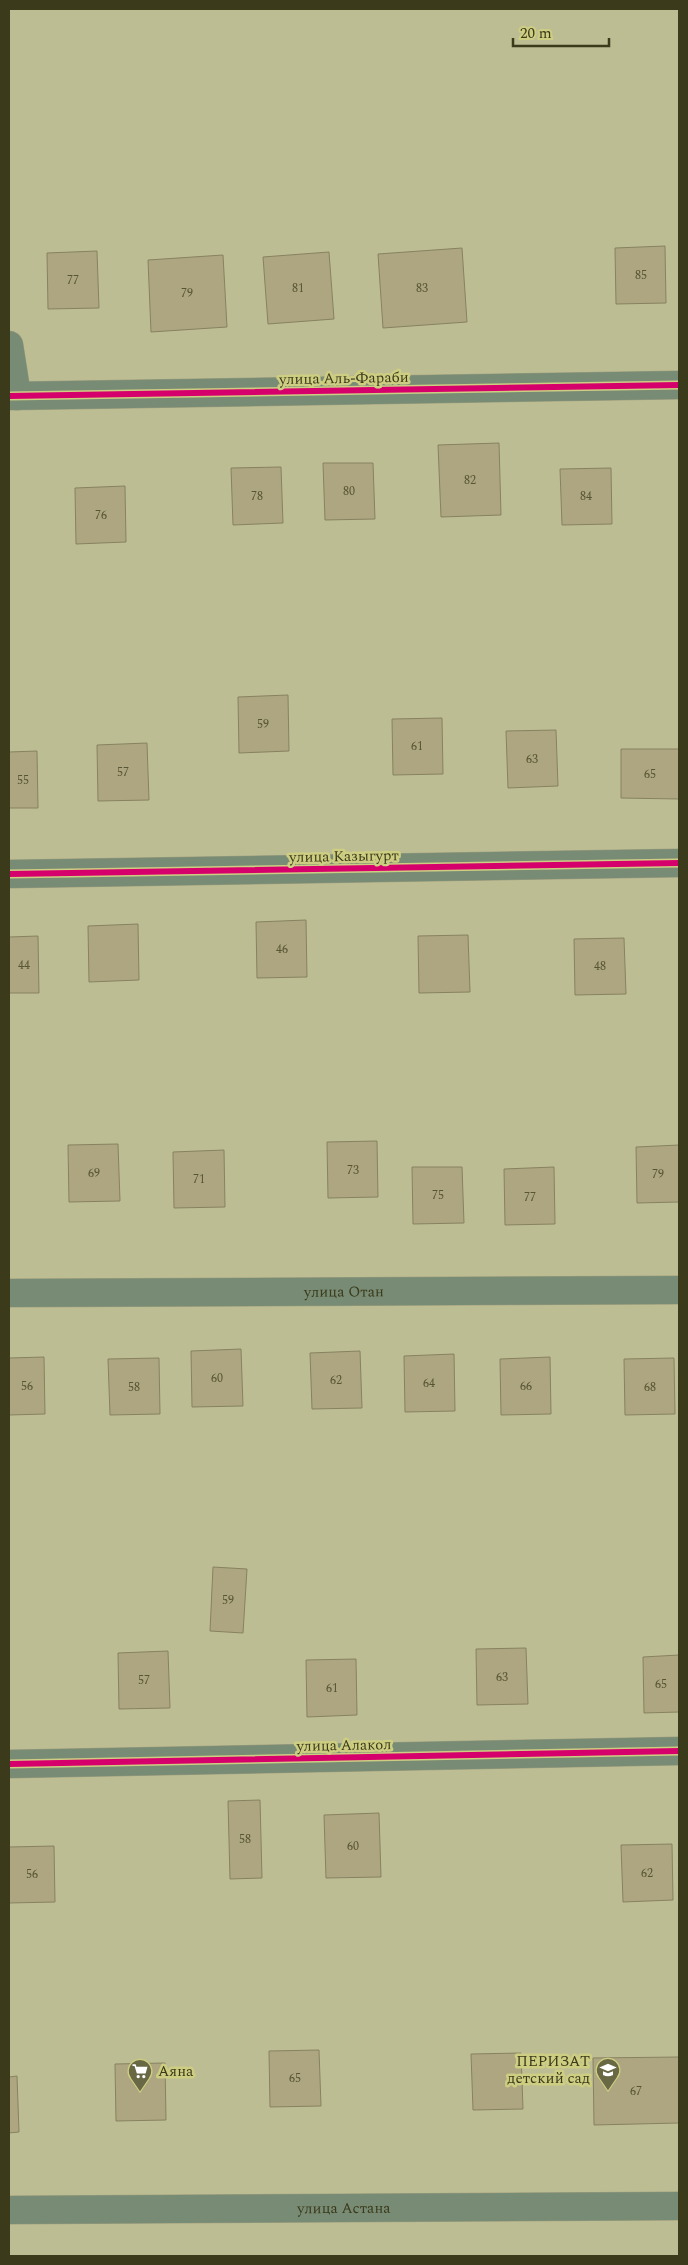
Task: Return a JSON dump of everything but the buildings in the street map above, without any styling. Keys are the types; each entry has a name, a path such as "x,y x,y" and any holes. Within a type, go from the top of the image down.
{"street":[{"path":"9,345 13,396"},
{"name":"улица Аль-Фараби","path":"13,396 679,385"},
{"name":"улица Казыгурт","path":"9,874 679,863"},
{"name":"улица Отан","path":"9,1293 679,1290"},
{"name":"улица Алакол","path":"9,1764 679,1751"},
{"name":"улица Астана","path":"9,2210 679,2206"}],"cycle path":[{"path":"9,396 679,385"},
{"path":"9,874 679,863"},
{"path":"9,1764 679,1751"}],"place":[{"name":"ПЕРИЗАТ детский сад","path":"608,2091"},
{"name":"Аяна","path":"140,2092"}]}
